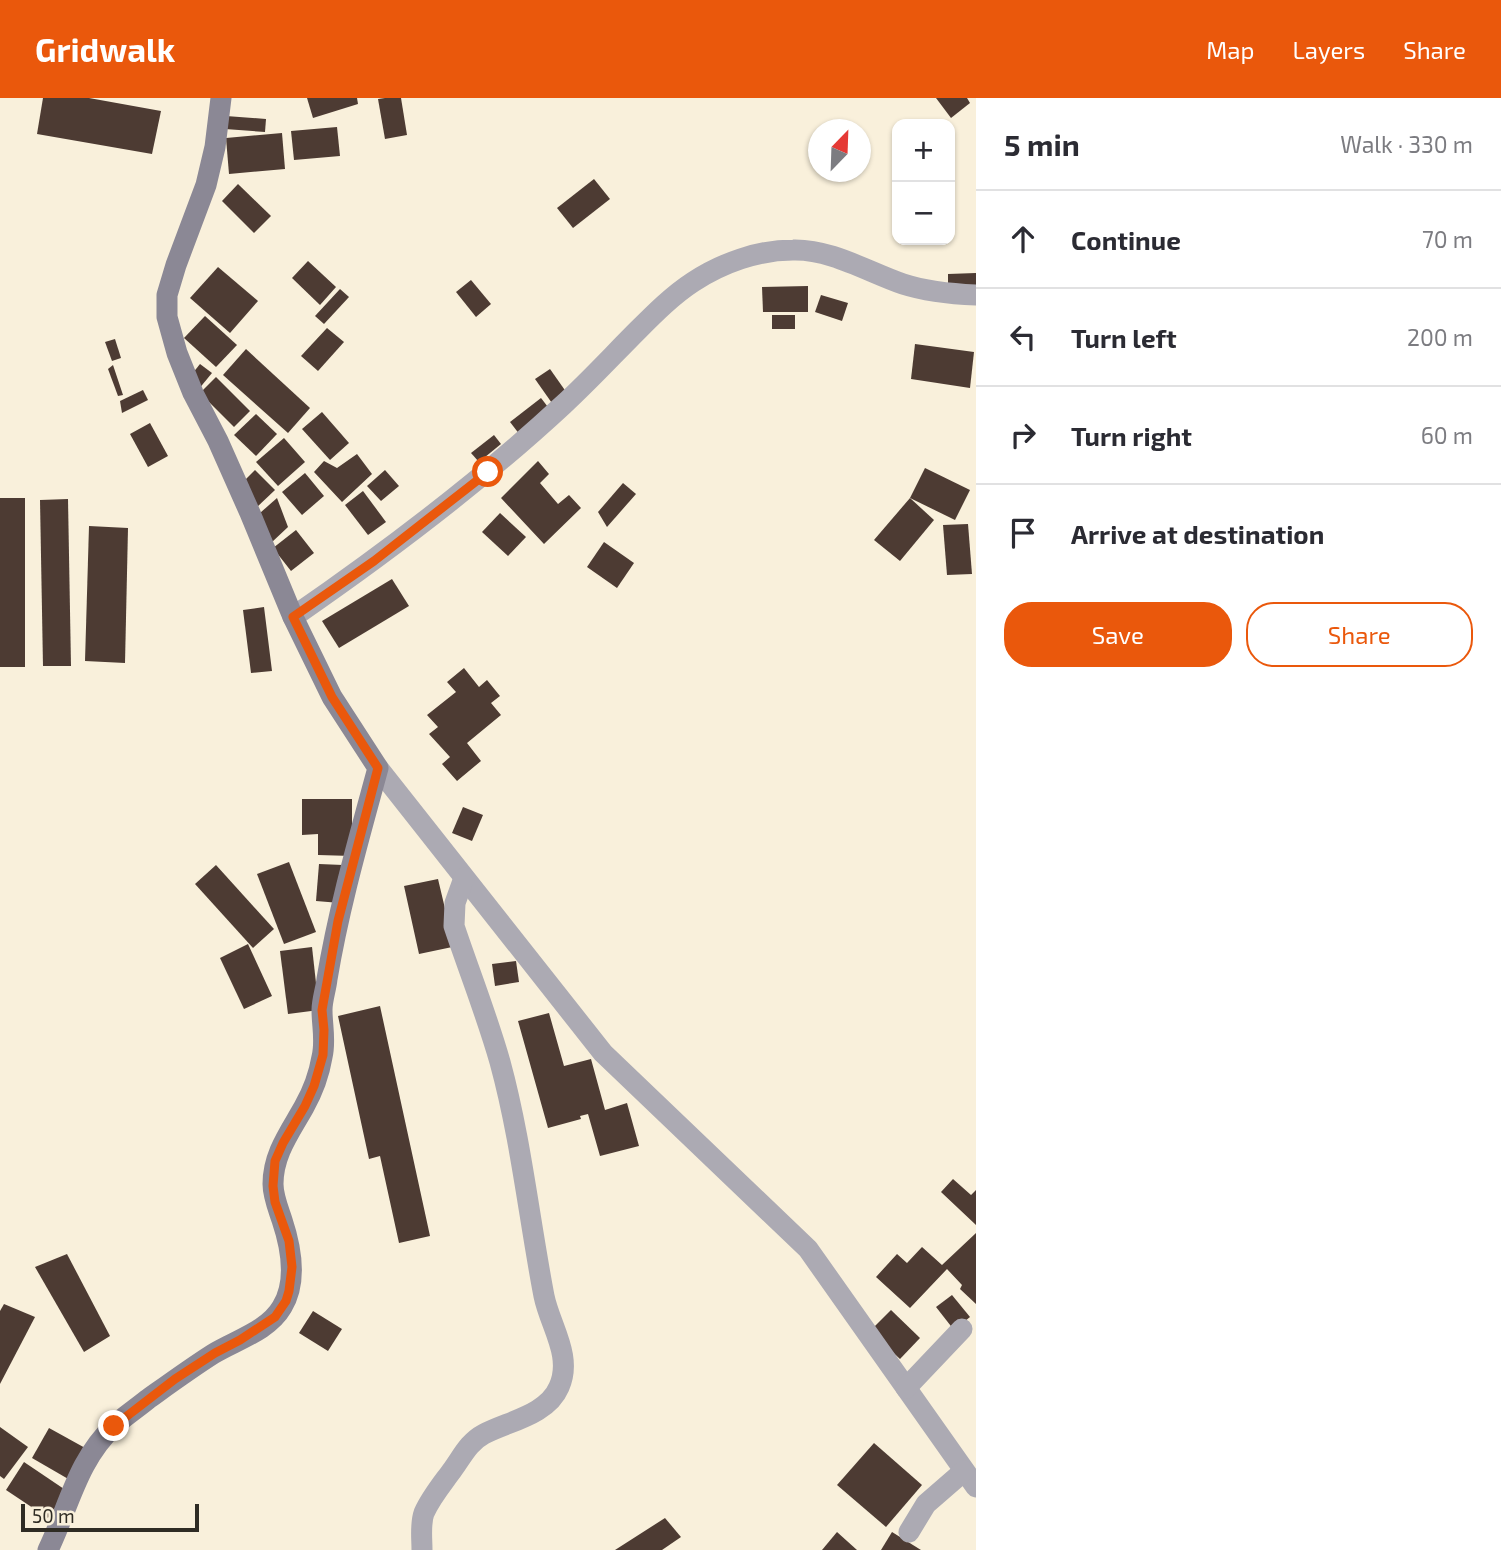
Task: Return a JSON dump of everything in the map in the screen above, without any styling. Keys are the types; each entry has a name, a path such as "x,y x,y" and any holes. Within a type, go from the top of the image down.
{"street":[{"path":"221,98 215,147 206,185 167,295 167,317 177,353 193,393 218,441 293,617 332,697 378,768 464,878 603,1053 808,1249 970,1479 926,1504 909,1532"},
{"path":"293,617 374,561 488,472 564,405 658,310 691,283 715,268 754,255 794,250 828,255 922,289 946,294 976,295"},
{"path":"48,1550 82,1469 114,1426 175,1379 275,1317 286,1301 292,1267 289,1241 275,1202 275,1161 305,1106 323,1055 322,1010 336,934 346,885 378,768"},
{"path":"422,1550 424,1513 465,1450 483,1435 546,1404 559,1387 563,1370 560,1341 545,1303 521,1155 500,1062 454,926 455,903 464,878"},
{"path":"906,1388 962,1329"}],"building":[{"path":"43,98 89,98 161,111 152,154 37,134"},
{"path":"307,98 357,98 358,104 313,118"},
{"path":"401,98 407,135 385,139 378,99"},
{"path":"936,98 967,98 970,103 951,118"},
{"path":"226,116 266,119 265,132 225,129"},
{"path":"337,127 340,156 294,160 291,131"},
{"path":"282,133 285,169 229,174 226,138"},
{"path":"594,179 610,199 573,228 557,208"},
{"path":"238,184 271,216 254,233 222,201"},
{"path":"308,261 336,287 320,305 292,278"},
{"path":"218,267 258,301 230,333 190,298"},
{"path":"976,273 976,288 948,289 948,274"},
{"path":"471,280 491,304 476,317 456,292"},
{"path":"808,286 808,312 763,312 762,287"},
{"path":"340,289 349,297 324,324 315,316"},
{"path":"821,295 848,303 842,321 815,312"},
{"path":"772,315 795,315 795,329 772,329"},
{"path":"205,316 237,345 216,367 184,338"},
{"path":"327,328 344,342 318,371 301,356"},
{"path":"115,339 121,358 112,361 105,342"},
{"path":"915,344 974,352 970,388 911,379"},
{"path":"246,349 310,408 288,433 223,375"},
{"path":"200,364 212,373 198,390 192,374"},
{"path":"113,365 123,395 118,396 108,369"},
{"path":"550,369 569,396 554,406 535,379"},
{"path":"216,377 250,411 234,427 200,393"},
{"path":"143,390 148,400 122,413 120,401"},
{"path":"541,398 551,411 520,435 510,422"},
{"path":"322,412 349,443 330,460 302,429"},
{"path":"256,414 277,434 256,456 234,435"},
{"path":"150,423 168,456 148,467 130,434"},
{"path":"494,435 501,444 479,462 471,453"},
{"path":"284,438 305,462 278,486 256,462"},
{"path":"357,454 372,474 342,502 314,472 324,461 337,468"},
{"path":"538,461 549,474 540,483 558,504 569,495 581,508 544,544 501,498"},
{"path":"925,468 970,490 955,520 910,498"},
{"path":"255,470 275,490 256,508 245,480"},
{"path":"385,470 399,486 381,501 367,486"},
{"path":"305,473 324,496 302,515 282,492"},
{"path":"623,483 636,494 607,527 598,512"},
{"path":"363,491 386,522 368,535 345,505"},
{"path":"0,498 25,498 25,667 0,667"},
{"path":"277,498 288,527 271,543 260,513"},
{"path":"910,498 934,520 900,561 874,540"},
{"path":"68,499 71,666 43,666 40,500"},
{"path":"500,513 526,537 508,556 482,532"},
{"path":"968,524 972,574 947,575 943,525"},
{"path":"89,526 128,528 125,663 85,661"},
{"path":"296,530 314,553 291,571 273,548"},
{"path":"604,542 634,563 617,588 587,567"},
{"path":"392,579 409,606 339,648 322,621"},
{"path":"264,607 272,671 251,673 243,610"},
{"path":"464,668 479,687 487,680 500,696 491,703 501,715 467,743 481,761 457,781 442,764 450,757 429,734 438,727 427,715 456,692 447,682"},
{"path":"302,799 352,799 352,856 318,855 318,834 302,835"},
{"path":"463,807 483,815 472,841 452,833"},
{"path":"289,862 316,932 284,944 257,874"},
{"path":"319,864 343,865 340,903 316,901"},
{"path":"216,865 274,929 253,948 195,884"},
{"path":"438,879 457,946 419,954 404,886"},
{"path":"248,944 272,996 244,1009 220,958"},
{"path":"312,947 319,1010 288,1014 280,951"},
{"path":"516,961 519,982 495,986 492,964"},
{"path":"380,1006 430,1236 399,1243 380,1156 369,1159 338,1016"},
{"path":"549,1013 564,1066 591,1059 605,1110 627,1103 639,1146 600,1156 588,1114 580,1116 581,1119 548,1128 518,1021"},
{"path":"953,1179 971,1195 976,1190 976,1225 941,1192"},
{"path":"976,1233 976,1304 960,1289 962,1285 947,1269 910,1308 876,1277 897,1254 907,1263 922,1247 942,1265"},
{"path":"67,1254 110,1336 84,1352 35,1267"},
{"path":"952,1295 970,1317 954,1330 936,1307"},
{"path":"4,1304 35,1317 0,1384 0,1311"},
{"path":"891,1310 920,1338 900,1359 870,1331"},
{"path":"313,1311 342,1329 328,1351 299,1333"},
{"path":"0,1427 28,1447 4,1479 0,1476"},
{"path":"49,1428 87,1449 70,1480 32,1458"},
{"path":"874,1443 922,1485 886,1527 837,1485"},
{"path":"24,1462 67,1491 48,1518 6,1490"},
{"path":"665,1518 681,1537 662,1550 615,1550"},
{"path":"837,1532 857,1550 822,1550"},
{"path":"892,1532 921,1550 881,1550"}],"route":[{"path":"114,1426 175,1379 275,1317 289,1291 292,1267 289,1241 275,1202 275,1161 305,1106 323,1055 322,1010 338,921 378,768 332,697 293,617 374,561 488,472"}]}
